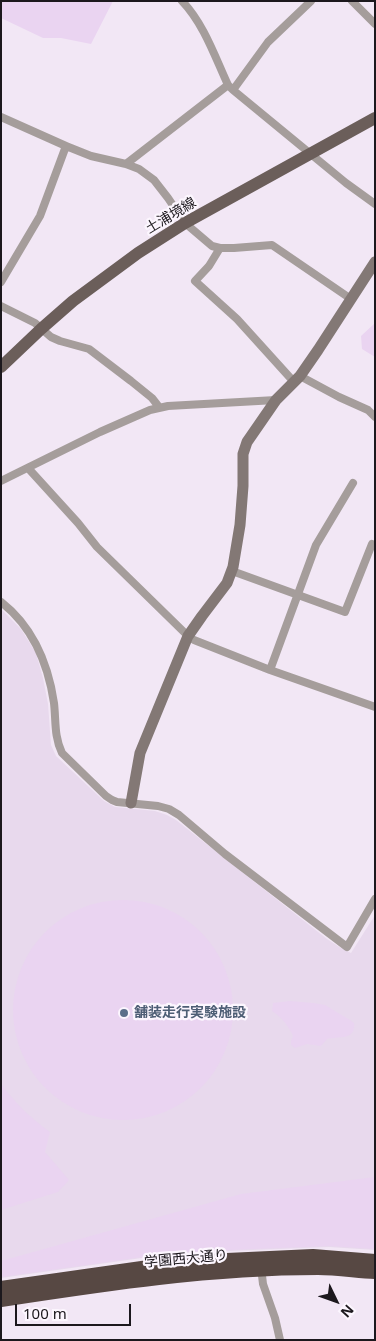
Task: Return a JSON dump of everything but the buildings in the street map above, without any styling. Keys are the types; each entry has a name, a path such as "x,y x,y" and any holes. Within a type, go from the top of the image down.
{"highway":[{"name":"学園西大通り","path":"1,1300 152,1278 222,1272 313,1256 375,1261"},
{"name":"学園西大通り","path":"1,1288 81,1275 184,1262 261,1264 375,1272"}],"main road":[{"name":"土浦境線","path":"1,367 73,300 138,253 185,224 375,118"}],"street":[{"path":"182,1 190,10 208,41 230,88 346,183 375,204"},
{"path":"126,164 230,88 268,42 311,1"},
{"path":"352,1 375,24"},
{"path":"1,117 91,156 139,169 154,180 185,224 212,246 234,248 272,245 351,299"},
{"path":"1,282 40,216 66,146"},
{"path":"220,248 209,266 195,281 237,319 297,379 368,410 375,417"},
{"path":"131,803 140,752 188,636 227,583 232,571 240,525 244,486 243,454 246,442 276,400 297,379 375,262"},
{"path":"1,306 35,323 60,341 89,349 145,392 159,407"},
{"path":"1,481 100,432 159,407 276,400"},
{"path":"28,468 97,547 188,636 270,670 375,707"},
{"path":"270,670 316,545 353,483"},
{"path":"232,571 345,612 372,544"},
{"path":"1,602 13,611 23,623 34,638 44,660 54,703 57,744 62,753 106,796 117,802 158,806 169,809 347,947 375,899"},
{"path":"261,1264 263,1284 275,1318 280,1340"}],"shaded area":[{"path":"1,1 113,1 91,44 61,38 43,38 1,18"},
{"path":"375,323 375,357 362,349 361,336"},
{"path":"1,609 21,629 36,653 48,704 51,745 56,756 104,801 115,807 155,811 176,820 327,939 351,953 375,915 375,1250 329,1247 177,1253 1,1278"},
{"path":"112,900 134,900 165,908 184,918 201,932 215,949 225,968 231,988 233,1010 231,1032 225,1052 215,1071 201,1088 184,1102 155,1116 134,1120 112,1120 91,1116 71,1107 53,1095 38,1080 26,1062 17,1042 13,1021 13,999 17,978 26,958 38,940 53,925 71,913 91,904"},
{"path":"290,1001 325,1005 354,1023 354,1029 352,1033 345,1037 327,1039 321,1046 307,1044 295,1048 291,1045 293,1036 289,1029 282,1019 272,1011 273,1003"},
{"path":"1,1084 24,1110 50,1132 45,1152 69,1180 58,1192 1,1210"},
{"path":"375,1177 375,1249 329,1246 178,1252 1,1277 1,1261 241,1194"}],"place":[{"name":"舗装走行実験施設","path":"124,1013"}]}
